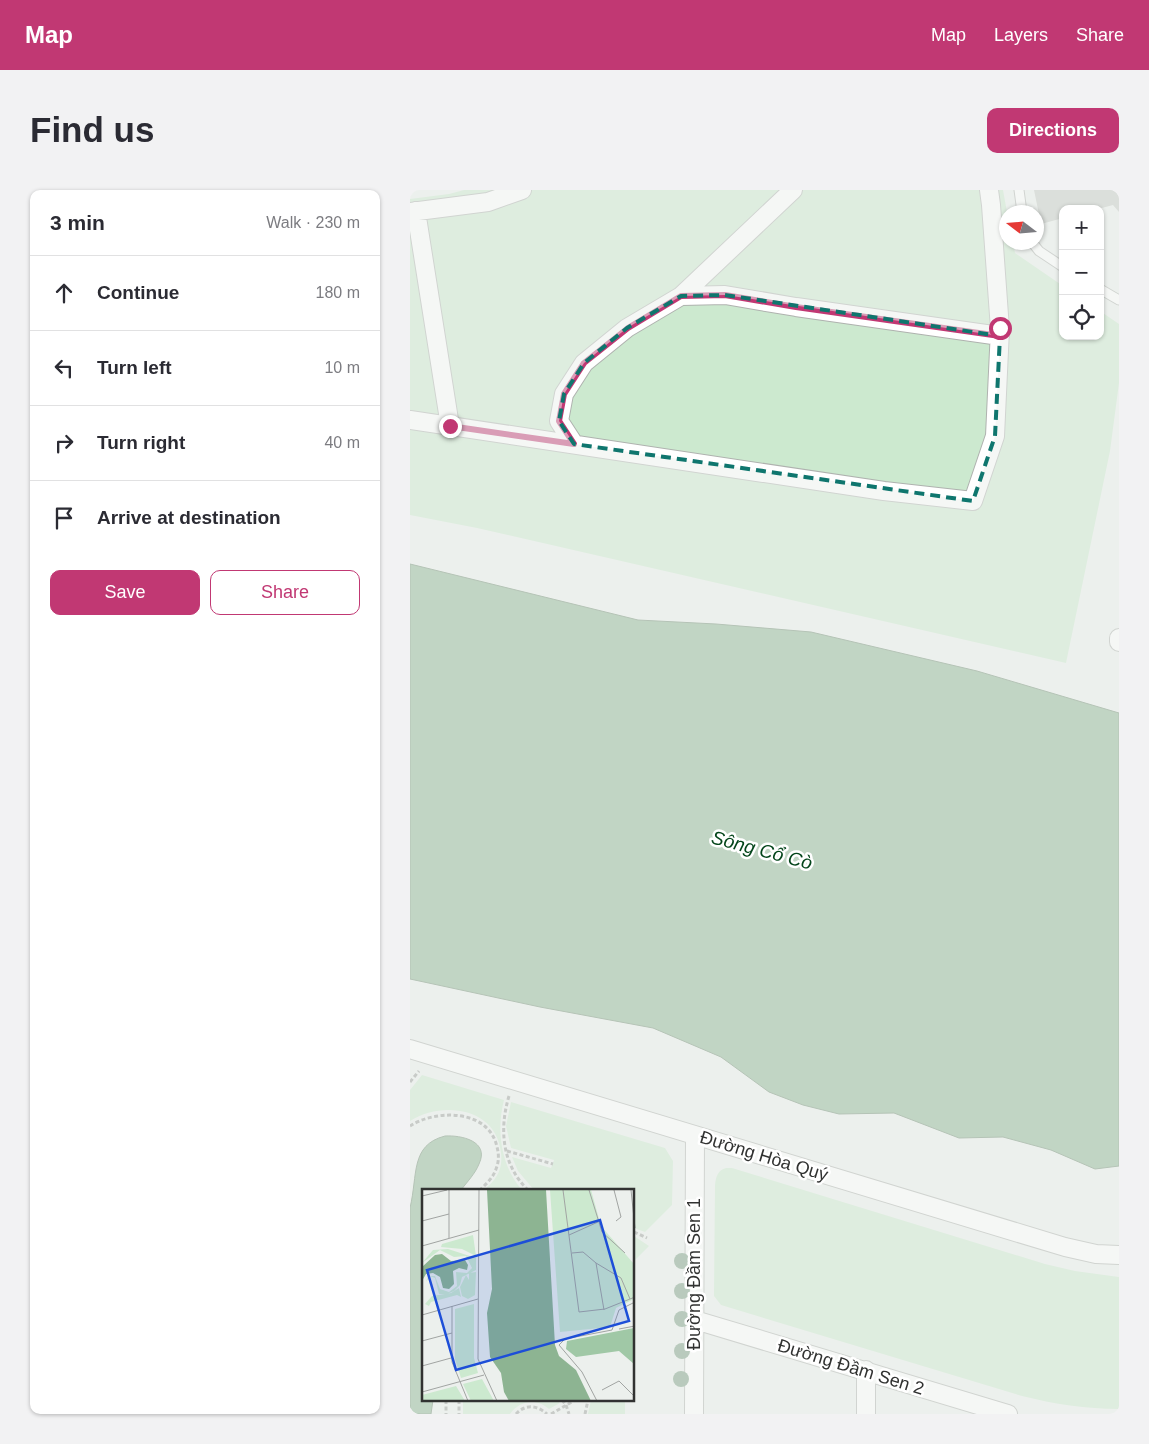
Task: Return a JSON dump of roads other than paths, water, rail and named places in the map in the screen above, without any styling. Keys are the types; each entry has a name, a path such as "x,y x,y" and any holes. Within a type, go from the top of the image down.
{"street":[{"path":"450,426 413,212 488,202 522,190"},
{"path":"574,444 559,421 564,394 584,363 628,328 681,296 793,190"},
{"path":"410,420 874,489 973,501 995,436 1000,336 989,190"},
{"path":"681,296 725,295 1000,336"},
{"name":"Đường Hòa Quý","path":"410,1049 1065,1246 1096,1254 1119,1255"},
{"name":"Đường Đầm Sen 1","path":"694,1414 695,1135"},
{"name":"Đường Đầm Sen 2","path":"694,1320 1008,1414"},
{"path":"866,1370 866,1414"}],"lane":[{"path":"1019,190 1021,205"},
{"path":"1038,250 1059,264"},
{"path":"1104,291 1119,300"}],"water":[{"name":"Sông Cổ Cò","path":"410,564 638,620 811,632 977,671 1119,713 1119,1166 1095,1169 1051,1150 1003,1137 959,1138 894,1113 839,1114 803,1105 769,1092 721,1057 653,1028 540,1007 410,979"},
{"path":"445,1136 466,1138 477,1145 481,1150 481,1156 475,1171 462,1189 422,1189 422,1402 433,1402 431,1414 410,1414 410,1208 417,1163 426,1146 434,1140"}]}
